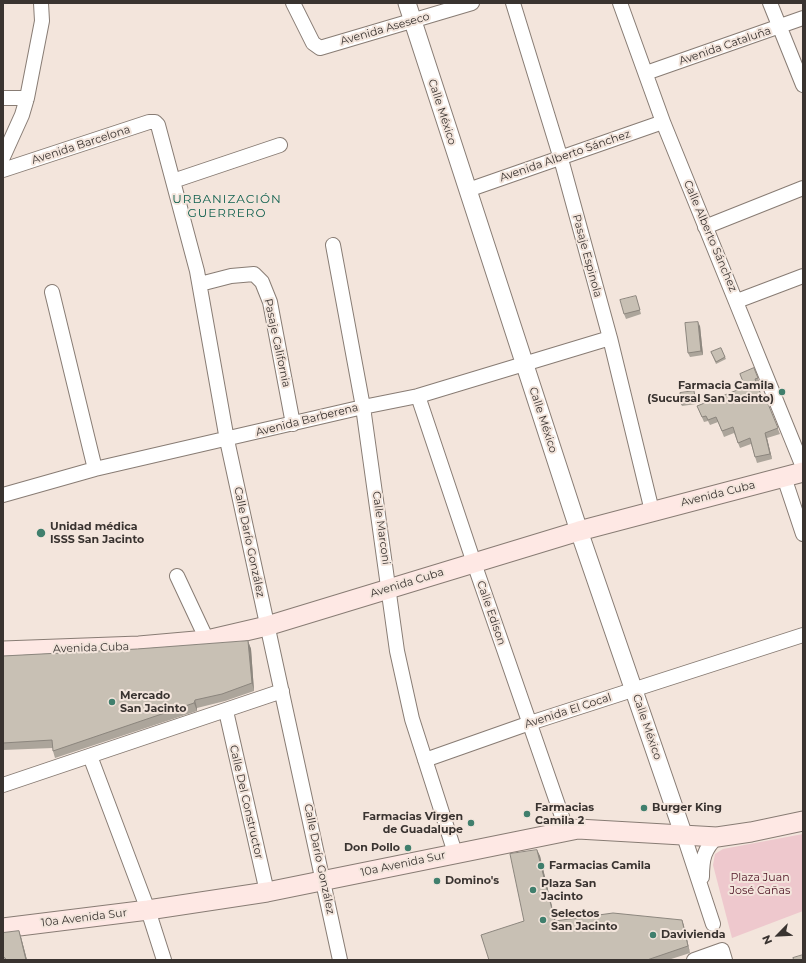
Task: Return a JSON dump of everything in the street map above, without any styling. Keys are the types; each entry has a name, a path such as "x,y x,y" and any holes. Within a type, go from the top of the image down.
{"main road":[{"name":"Avenida Cuba","path":"3,651 139,646 207,640 267,626 579,531 803,472"},
{"name":"10a Avenida Sur","path":"3,928 148,910 267,892 567,831 591,829 684,836 717,836 751,832 803,821"}],"street":[{"path":"3,157 22,115 27,98 42,21 41,3"},
{"name":"Avenida Aseseco","path":"293,3 313,43 320,48 413,22 472,3"},
{"name":"Calle México","path":"407,3 579,531 684,836"},
{"name":"Pasaje Espinola","path":"513,3 560,159 610,338 652,511"},
{"name":"Calle Alberto Sánchez","path":"620,3 663,122 705,227 737,300 803,467"},
{"path":"770,3 803,84"},
{"name":"Avenida Cataluña","path":"646,73 803,18"},
{"path":"3,98 27,98"},
{"name":"Avenida Barcelona","path":"3,170 150,122 155,122 158,125"},
{"name":"Avenida Alberto Sánchez","path":"468,190 663,122"},
{"name":"Calle Darío González","path":"158,125 200,284 227,440 324,880 340,960"},
{"path":"173,181 280,145"},
{"path":"705,227 803,188"},
{"name":"Calle Marconi","path":"333,245 363,407 398,650 412,719 455,853"},
{"name":"Pasaje California","path":"200,284 231,276 254,274 262,282 270,302 293,424"},
{"path":"737,300 803,276"},
{"path":"52,292 95,469"},
{"name":"Avenida Barberena","path":"3,495 95,469 227,440 363,407 418,396 610,338"},
{"name":"Calle Edison","path":"418,396 567,831"},
{"path":"784,478 803,534"},
{"path":"177,576 207,640"},
{"name":"Avenida El Cocal","path":"425,760 530,723 803,635"},
{"path":"3,785 282,691"},
{"name":"Calle Del Constructor","path":"226,711 267,892"},
{"path":"90,756 148,910 164,960"},
{"path":"684,836 713,924"},
{"path":"702,887 702,862 705,850 717,836"},
{"path":"694,960 722,950 725,960"}],"green space":[{"name":"Plaza Juan José Cañas","path":"803,834 803,911 732,938 713,865 715,854 723,849"}],"building":[{"path":"636,296 640,310 624,314 620,300"},
{"path":"698,322 701,351 688,353 685,323"},
{"path":"721,348 725,357 716,362 711,352"},
{"path":"754,368 758,378 755,379 763,400 766,399 778,428 765,433 770,454 755,457 750,438 738,443 733,427 722,431 716,417 708,420 706,416 702,417 697,406 745,387 740,374"},
{"path":"694,391 696,402 681,404 680,393"},
{"name":"Mercado San Jacinto","path":"248,641 252,683 222,694 195,700 194,703 53,751 52,740 3,743 3,656 137,649"},
{"name":"Plaza San Jacinto","path":"537,850 555,921 613,913 682,920 688,946 647,960 489,960 481,935 524,921 510,854"},
{"path":"19,931 26,960 7,960 3,956 3,933"},
{"path":"803,955 803,960 794,960 793,958"}],"place":[{"name":"Farmacia Camila (Sucursal San Jacinto)","path":"782,392"},
{"name":"Unidad médica ISSS San Jacinto","path":"41,533"},
{"name":"Mercado San Jacinto","path":"112,702"},
{"name":"Burger King","path":"644,808"},
{"name":"Farmacias Camila 2","path":"527,814"},
{"name":"Farmacias Virgen de Guadalupe","path":"471,823"},
{"name":"Don Pollo","path":"408,848"},
{"name":"Farmacias Camila","path":"541,866"},
{"name":"Domino's","path":"437,881"},
{"name":"Plaza San Jacinto","path":"533,890"},
{"name":"Selectos San Jacinto","path":"543,920"},
{"name":"Davivienda","path":"653,935"}],"district":[{"name":"URBANIZACIÓN GUERRERO","path":"227,206"}]}
